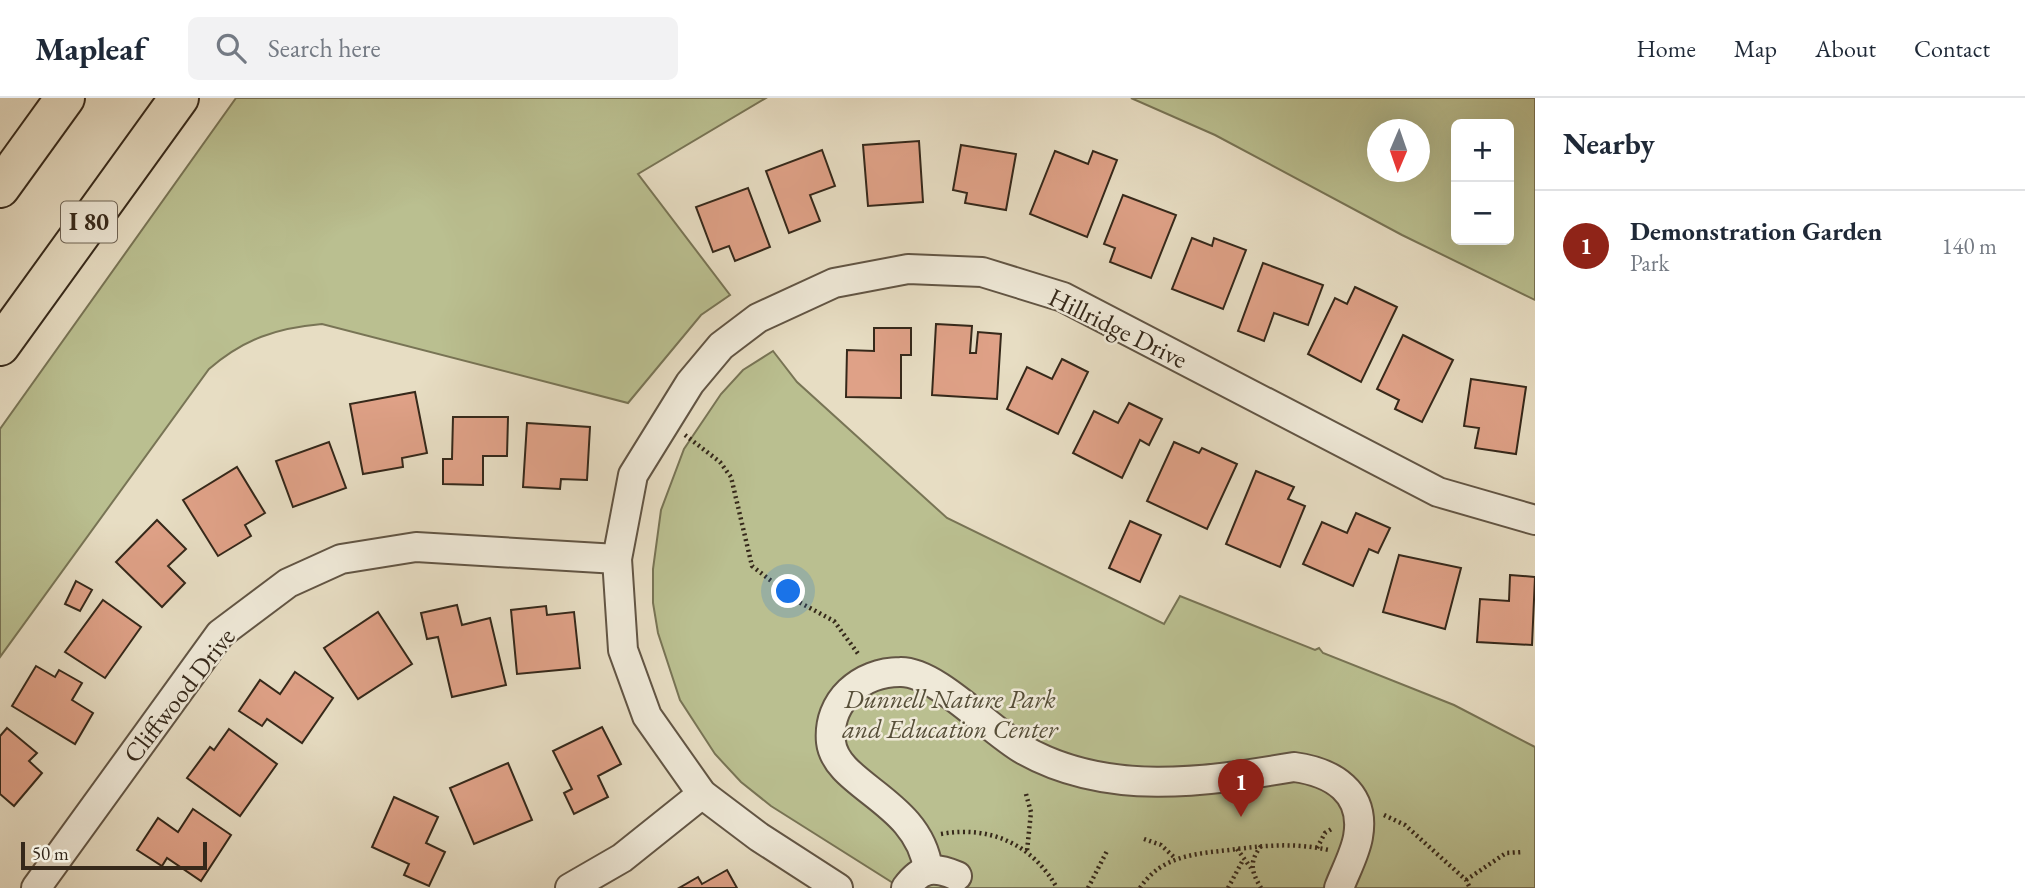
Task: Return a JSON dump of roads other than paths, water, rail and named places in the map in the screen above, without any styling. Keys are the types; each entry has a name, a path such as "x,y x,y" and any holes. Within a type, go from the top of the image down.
{"highway":[{"path":"0,188 65,98"},
{"name":"I 80","path":"0,346 179,98"}],"street":[{"name":"Hillridge Drive","path":"838,888 759,837 702,794 647,716 623,650 617,559 633,475 662,424 721,346 758,318 834,284 908,269 982,272 1063,297 1437,492 1535,520"},
{"name":"Cliffwood Drive","path":"36,888 220,635 288,583 341,559 416,547 617,559"},
{"path":"957,876 941,869 924,855 892,806 859,782 842,765 831,745 832,721 840,702 855,685 872,677 901,672 923,676 941,687 995,732 1025,751 1064,768 1105,778 1150,782 1217,779 1294,767 1312,769 1336,778 1352,796 1358,817 1358,837 1339,888"},
{"path":"570,888 622,858 702,794"},
{"path":"906,888 924,855"}],"place":[{"name":"Demonstration Garden","path":"1241,817"}],"park label":[{"name":"Dunnell Nature Park and Education Center","path":"950,714"}]}
